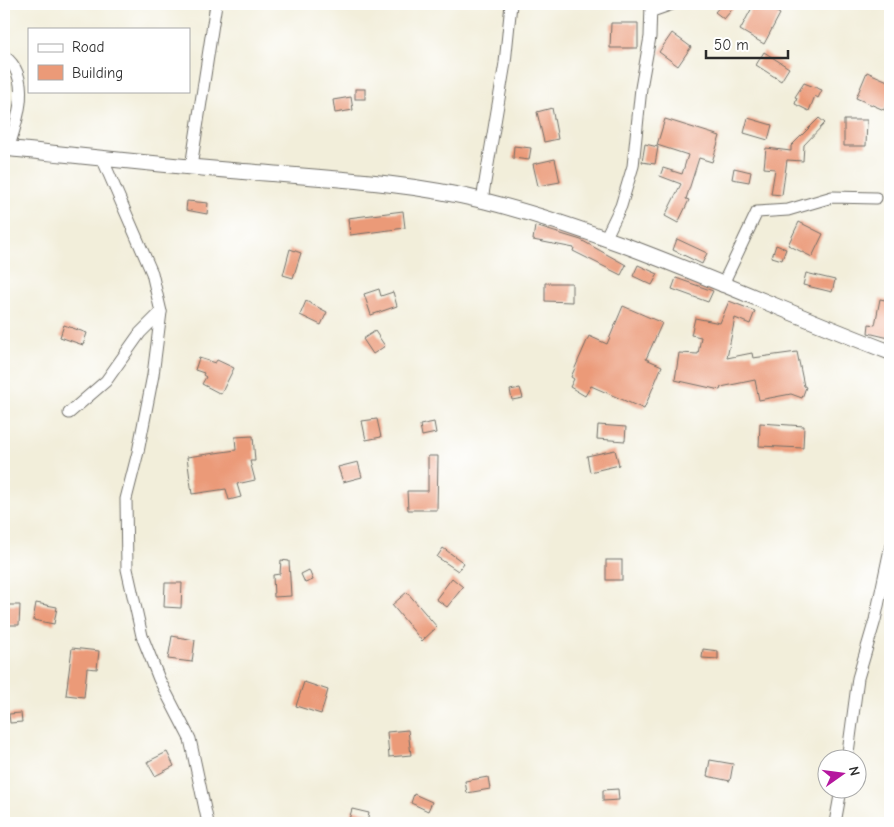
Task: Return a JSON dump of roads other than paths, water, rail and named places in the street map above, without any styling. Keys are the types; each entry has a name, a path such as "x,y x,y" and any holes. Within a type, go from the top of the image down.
{"main road":[{"path":"6,148 422,188 482,200 605,238 890,352"}],"street":[{"path":"190,167 216,4"},
{"path":"482,200 505,63 511,4"},
{"path":"605,238 621,206 633,166 652,7 672,4"},
{"path":"4,56 16,70 20,88 19,116 6,148"},
{"path":"102,158 152,273 161,312 153,375 138,452 126,499 126,569 142,636 159,679 190,739 208,823"},
{"path":"722,286 730,263 757,212 788,210 832,197 876,198"},
{"path":"69,413 106,381 140,333 161,312"},
{"path":"848,750 858,678 875,620 890,549"},
{"path":"835,823 839,800"}]}
